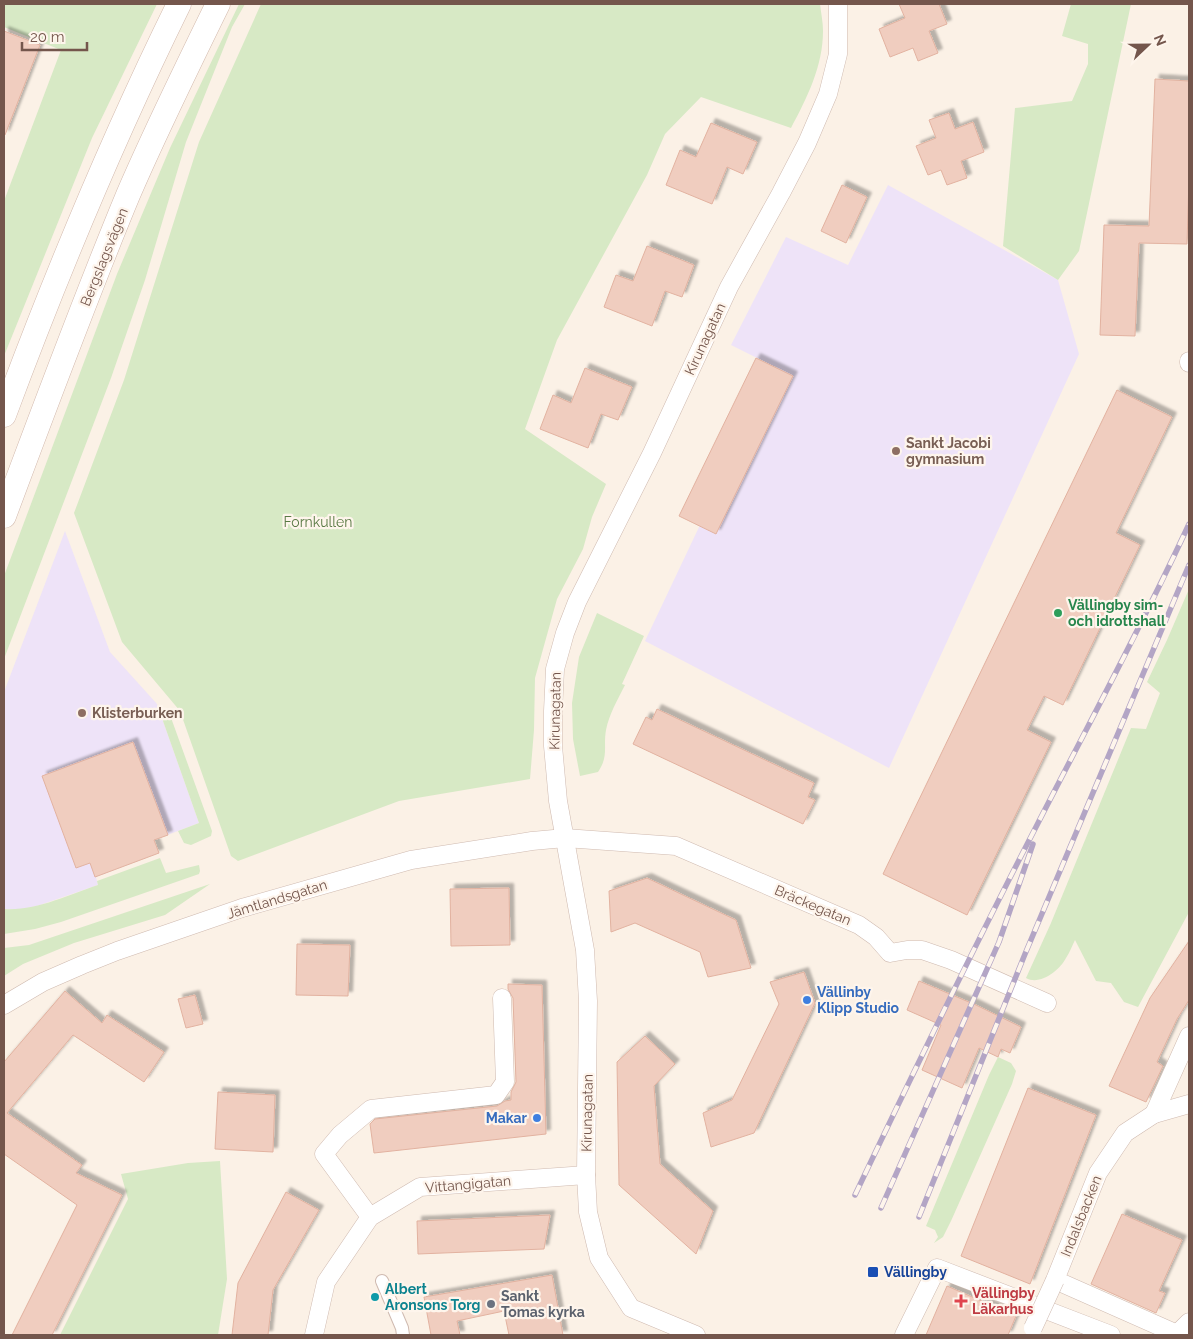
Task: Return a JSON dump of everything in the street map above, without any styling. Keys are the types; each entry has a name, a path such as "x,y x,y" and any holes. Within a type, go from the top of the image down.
{"main road":[{"path":"4,415 52,287 92,191 141,80 179,4"},
{"name":"Bergslagsvägen","path":"4,516 125,203 218,4"}],"street":[{"name":"Kirunagatan","path":"696,1335 631,1308 599,1258 588,1212 586,1175 588,1001 585,950 558,801 552,710 555,669 565,633 578,602 652,452 729,287 781,193 828,94 838,54 838,4"},
{"name":"Bräckegatan","path":"565,838 676,846 859,926 876,937 890,954 907,950 922,950 951,960 1047,1004"},
{"name":"Jämtlandsgatan","path":"4,1005 43,982 82,965 242,908 411,860 532,841 565,838"},
{"path":"370,1217 324,1154 340,1135 371,1109 496,1095 505,1082 502,998"},
{"path":"1154,1114 1189,1036"},
{"name":"Indalsbacken","path":"1032,1332 1098,1173 1125,1134 1154,1114 1189,1104"},
{"name":"Vittangigatan","path":"314,1335 326,1282 370,1217 420,1187 586,1175"},
{"path":"904,1335 937,1268 1111,1335"},
{"path":"1055,1280 1177,1334 1189,1322"},
{"path":"382,1281 402,1328 403,1335"}],"shaded area":[{"name":"Sankt Jacobi gymnasium","path":"888,185 1058,280 1079,354 889,768 645,641 700,525 793,376 731,345 786,237 848,265"},
{"name":"Klisterburken","path":"65,531 110,652 157,704 199,823 154,840 159,853 96,877 98,885 37,906 17,910 4,909 4,692"}],"green space":[{"path":"4,4 157,4 92,138 4,356 4,201 61,50 4,27"},
{"path":"239,4 245,4 232,27 186,142 145,280 111,378 4,659 4,576 117,274 170,148"},
{"name":"Fornkullen","path":"261,4 820,4 823,31 817,69 791,128 701,97 665,134 647,175 557,340 525,429 606,484 592,517 583,549 557,599 535,678 534,730 530,779 399,801 238,861 231,856 180,711 122,642 74,513 124,380 199,142"},
{"path":"1071,4 1131,4 1079,251 1058,280 1003,246 1015,108 1072,101 1088,64 1088,44 1062,36"},
{"path":"1189,589 1189,912 1138,1007 1124,1002 1111,983 1096,981 1075,940 1069,954 1054,972 1037,980 1026,978 1051,923 1131,728 1146,729 1160,693 1147,682"},
{"path":"597,613 644,636 622,684 625,685 609,718 605,736 605,756 601,766 598,772 580,776 573,739 572,703 579,657"},
{"path":"166,715 170,715 212,831 211,836 191,845 184,843 178,831 199,823 163,721"},
{"path":"160,858 166,873 199,865 199,874 61,922 4,934 4,909 28,908 40,905 98,885 97,881"},
{"path":"210,884 165,915 74,943 23,964 4,976 4,948 29,945"},
{"path":"998,1057 1011,1063 1016,1071 1012,1084 951,1221 943,1237 934,1243 938,1237 935,1230 926,1226"},
{"path":"220,1161 227,1279 218,1335 60,1335 128,1199 121,1174 188,1163"}],"building":[{"path":"899,4 939,4 947,24 929,31 938,53 918,61 913,48 890,57 879,29 905,18"},
{"path":"4,31 40,45 5,135 4,135"},
{"path":"1155,79 1189,81 1187,244 1139,243 1135,336 1100,335 1104,225 1149,226"},
{"path":"949,113 955,129 973,122 984,152 961,161 967,178 947,185 941,170 928,175 916,146 936,138 929,120"},
{"path":"711,123 757,142 743,174 727,167 712,204 666,185 680,150 696,157"},
{"path":"842,185 867,197 846,243 821,231"},
{"path":"647,246 694,265 682,297 665,291 652,326 604,307 616,275 633,281"},
{"path":"756,358 793,376 716,534 679,516"},
{"path":"585,368 632,387 618,420 601,414 588,448 540,429 553,395 571,403"},
{"name":"Vällingby sim- och idrottshall","path":"1117,390 1172,417 1116,533 1140,545 1063,705 1044,696 1027,730 1051,742 967,915 883,874"},
{"path":"657,709 814,783 808,797 815,800 803,824 633,744 646,717 652,720"},
{"path":"133,742 168,835 154,840 159,853 95,877 90,863 76,868 42,776"},
{"path":"647,878 736,920 751,968 708,977 700,952 635,923 611,932 609,891"},
{"path":"509,888 510,945 451,946 450,889"},
{"path":"1189,941 1189,1000 1177,1019 1157,1062 1163,1066 1146,1102 1109,1086 1150,998"},
{"path":"297,944 350,945 348,996 296,995"},
{"path":"804,972 815,1003 754,1133 711,1147 703,1113 732,1100 779,1004 770,982"},
{"path":"919,981 976,1005 1021,1027 1010,1053 1001,1049 998,1057 979,1048 962,1088 922,1070 941,1025 907,1010"},
{"path":"508,984 542,985 546,1134 374,1153 370,1124 375,1119 497,1106 511,1100 511,1092 516,1082 513,998 508,989"},
{"path":"65,991 102,1023 107,1015 164,1052 144,1082 73,1035 7,1113 82,1165 76,1173 122,1195 52,1335 12,1335 77,1205 4,1154 4,1062"},
{"path":"195,995 203,1024 186,1028 178,999"},
{"path":"645,1036 675,1064 654,1086 660,1164 713,1211 696,1254 619,1185 617,1062"},
{"path":"1028,1088 1096,1115 1030,1284 961,1256"},
{"path":"218,1092 275,1095 273,1152 215,1149"},
{"path":"286,1192 319,1210 273,1290 268,1335 232,1335 238,1283"},
{"path":"1122,1214 1182,1240 1159,1291 1165,1293 1156,1313 1091,1284"},
{"path":"550,1215 544,1249 418,1254 417,1221"},
{"name":"Sankt Tomas kyrka","path":"552,1275 563,1335 509,1335 504,1311 457,1321 460,1335 431,1335 424,1297"},
{"name":"Vällingby Läkarhus","path":"947,1286 1016,1316 1008,1335 926,1335"}],"railway":[{"path":"855,1195 967,963 1134,638 1189,524"},
{"path":"919,1217 1025,954 1189,565"},
{"path":"881,1208 999,942 1033,844"}],"place":[{"name":"Sankt Jacobi gymnasium","path":"896,451"},
{"name":"Vällingby sim- och idrottshall","path":"1058,613"},
{"name":"Klisterburken","path":"82,713"},
{"name":"Vällinby Klipp Studio","path":"807,1000"},
{"name":"Makar","path":"537,1118"},
{"name":"Vällingby","path":"873,1272"},
{"name":"Albert Aronsons Torg","path":"375,1297"},
{"name":"Vällingby Läkarhus","path":"961,1301"},
{"name":"Sankt Tomas kyrka","path":"491,1304"}]}
